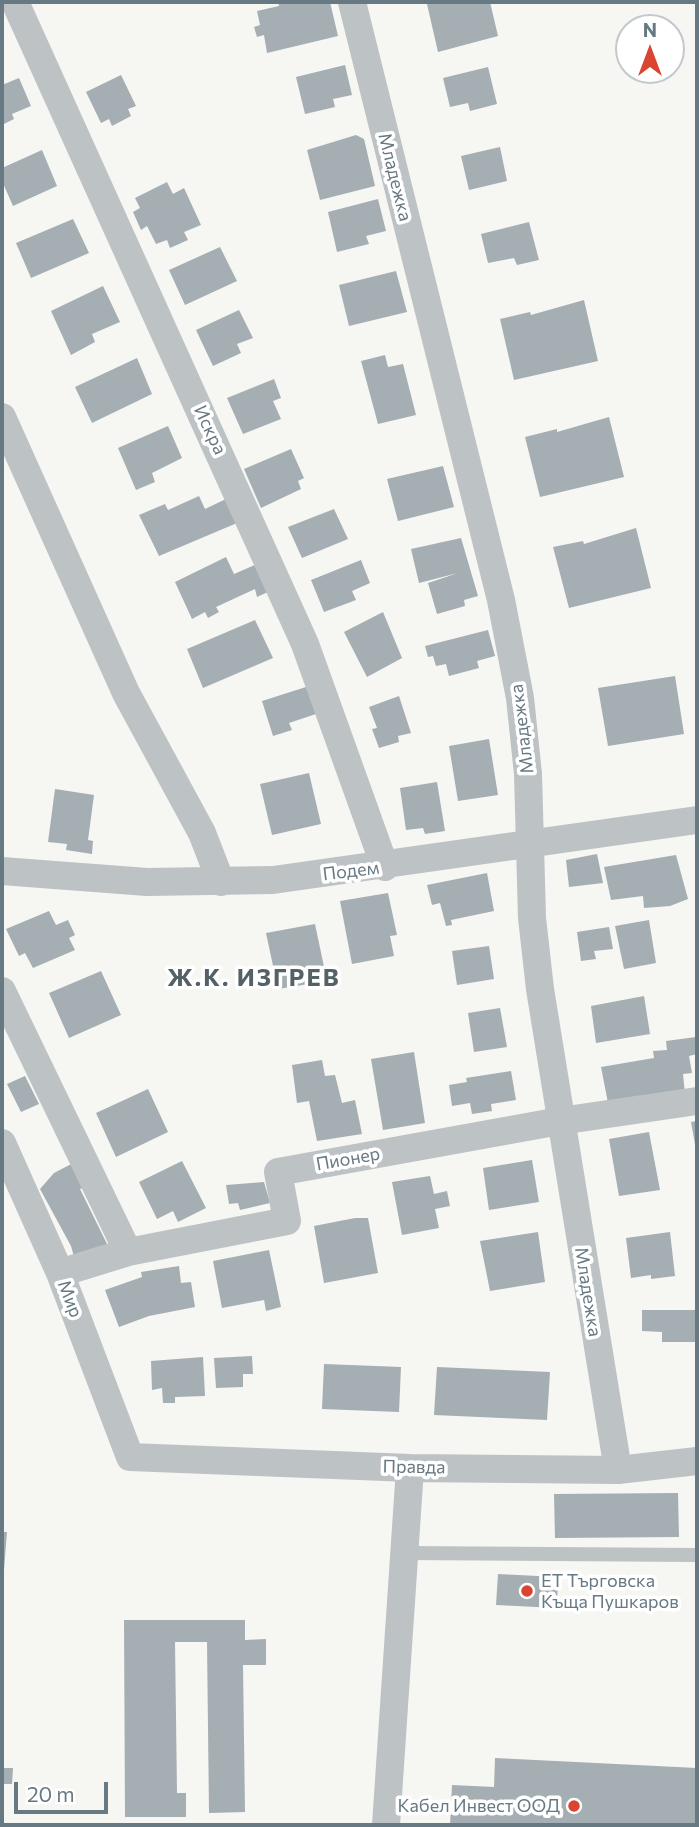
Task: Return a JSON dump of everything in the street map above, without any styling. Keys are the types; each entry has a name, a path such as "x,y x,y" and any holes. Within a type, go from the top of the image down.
{"street":[{"name":"Искра","path":"15,2 305,644 384,867"},
{"name":"Младежка","path":"352,2 501,600 520,698 528,774 529,845 540,989 618,1470"},
{"path":"2,418 126,693 202,833 221,883"},
{"name":"Подем","path":"2,871 147,883 273,880 384,867 697,820"},
{"path":"2,991 128,1252"},
{"name":"Пионер","path":"60,1273 128,1252 287,1221 278,1172 560,1121 697,1101"},
{"name":"Мир","path":"2,1143 60,1273 130,1457"},
{"name":"Правда","path":"130,1457 410,1468 618,1470 697,1461"},
{"path":"386,1825 410,1468"}],"lane":[{"path":"404,1553 697,1555"}],"building":[{"path":"278,2 330,2 338,36 267,53 264,35 257,37 254,27 260,25 257,11 279,6"},
{"path":"490,2 498,36 438,52 427,4"},
{"path":"345,65 352,95 333,99 335,107 305,114 296,77"},
{"path":"488,67 497,104 470,111 468,103 450,107 443,78"},
{"path":"121,75 136,106 128,109 131,116 112,126 109,119 101,123 86,92"},
{"path":"19,78 31,106 12,114 14,119 2,125 2,85"},
{"path":"356,135 364,139 375,186 320,200 307,150"},
{"path":"500,147 507,181 469,190 461,156"},
{"path":"42,150 57,186 13,206 2,181 2,168"},
{"path":"167,182 173,194 184,188 201,225 184,232 188,240 170,248 167,240 156,244 147,226 141,230 133,212 140,208 135,198"},
{"path":"378,199 386,231 366,236 369,244 337,252 328,212"},
{"path":"73,219 89,253 31,278 16,243"},
{"path":"529,222 539,260 517,265 514,258 488,263 481,234"},
{"path":"220,247 237,281 185,305 169,270"},
{"path":"396,271 407,312 349,326 339,285"},
{"path":"103,286 120,322 92,334 95,342 71,355 51,311"},
{"path":"584,300 598,361 514,380 500,319 530,312 531,315"},
{"path":"239,310 253,338 237,344 241,353 213,366 196,330"},
{"path":"385,355 388,367 403,364 416,415 378,424 361,361"},
{"path":"137,358 152,394 92,423 75,387"},
{"path":"274,379 281,398 273,401 281,419 243,434 227,398"},
{"path":"609,417 624,477 540,497 525,437 557,429 557,432"},
{"path":"168,426 182,458 152,473 155,482 136,490 118,448"},
{"path":"291,449 304,478 298,481 301,489 261,508 244,469"},
{"path":"443,466 454,507 398,521 387,479"},
{"path":"199,496 205,509 226,499 237,523 159,556 139,515 165,504 168,510"},
{"path":"334,509 348,539 302,558 288,527"},
{"path":"636,528 651,588 569,608 553,547 583,541 584,544"},
{"path":"461,538 478,596 464,600 465,606 437,614 428,583 458,573 419,583 411,549"},
{"path":"226,557 234,574 257,564 270,591 257,597 255,589 216,607 219,612 208,618 205,612 192,619 175,582"},
{"path":"361,560 370,583 352,591 356,600 324,612 311,580"},
{"path":"383,612 402,658 367,677 344,632"},
{"path":"255,620 273,658 203,688 187,649"},
{"path":"488,630 495,656 477,661 479,668 449,676 446,664 436,666 433,656 428,657 425,646"},
{"path":"675,676 684,734 608,746 598,688"},
{"path":"306,687 316,714 289,723 292,730 273,736 262,701"},
{"path":"399,696 411,733 398,736 399,742 379,748 372,729 377,728 369,707"},
{"path":"489,739 498,795 458,801 449,746"},
{"path":"309,773 321,824 272,835 260,784"},
{"path":"437,782 445,831 425,834 423,828 406,830 400,788"},
{"path":"55,789 94,795 88,840 93,841 92,854 66,850 67,844 48,842"},
{"path":"597,854 603,883 569,887 566,860"},
{"path":"676,855 688,899 670,906 644,908 643,896 611,900 604,867"},
{"path":"487,873 494,911 451,920 452,925 446,926 440,903 432,905 427,885"},
{"path":"388,893 397,935 390,936 394,956 352,964 340,901"},
{"path":"49,911 56,925 68,920 75,935 69,938 75,950 33,968 25,953 19,956 6,929"},
{"path":"649,920 656,963 624,969 615,926"},
{"path":"315,924 327,981 278,989 266,933"},
{"path":"609,927 613,949 594,951 596,959 581,961 577,932"},
{"path":"489,946 494,979 457,985 452,951"},
{"path":"101,971 121,1015 69,1038 49,993"},
{"path":"644,996 650,1034 596,1043 591,1006"},
{"path":"500,1008 507,1047 474,1052 468,1013"},
{"path":"696,1037 697,1054 689,1056 692,1073 683,1074 685,1094 608,1103 601,1067 654,1058 653,1051 667,1050 666,1041"},
{"path":"414,1052 425,1123 383,1130 371,1059"},
{"path":"322,1060 325,1076 335,1075 342,1103 355,1100 362,1134 317,1141 309,1101 297,1103 292,1065"},
{"path":"511,1071 516,1100 491,1104 492,1111 472,1114 470,1103 452,1106 449,1085 467,1082 466,1078"},
{"path":"25,1076 39,1104 21,1112 7,1084"},
{"path":"148,1089 168,1132 116,1157 96,1113"},
{"path":"697,1121 697,1150 696,1150 691,1122"},
{"path":"649,1132 660,1190 619,1196 609,1139"},
{"path":"532,1160 539,1202 489,1210 483,1168"},
{"path":"182,1161 206,1208 178,1222 173,1211 157,1219 139,1182"},
{"path":"75,1162 87,1186 80,1189 108,1246 75,1260 71,1246 40,1189 54,1173"},
{"path":"430,1176 434,1194 447,1191 450,1206 435,1209 439,1228 402,1235 392,1182"},
{"path":"264,1182 270,1203 240,1210 238,1203 229,1204 226,1185"},
{"path":"368,1218 378,1273 324,1283 314,1226"},
{"path":"538,1232 545,1282 490,1291 480,1241"},
{"path":"670,1232 675,1276 631,1278 626,1238"},
{"path":"269,1250 281,1307 266,1311 264,1300 222,1308 213,1261"},
{"path":"179,1266 181,1283 191,1282 195,1307 149,1316 119,1327 105,1290 142,1277 141,1272"},
{"path":"642,1310 697,1310 697,1342 662,1342 662,1332 642,1331"},
{"path":"252,1356 253,1374 243,1374 243,1387 216,1388 214,1358"},
{"path":"203,1357 205,1396 175,1397 175,1403 163,1403 162,1388 152,1390 151,1361"},
{"path":"324,1364 401,1367 399,1412 322,1409"},
{"path":"437,1367 550,1372 547,1420 434,1415"},
{"name":"ЕТ Търговска Къща Пушкаров","path":"678,1493 679,1537 555,1538 554,1494"},
{"path":"2,1532 7,1532 4,1570 2,1569"},
{"name":"ЕТ Търговска Къща Пушкаров","path":"498,1574 558,1577 557,1608 496,1605"},
{"path":"124,1620 245,1620 245,1640 266,1639 266,1665 243,1665 245,1812 209,1813 207,1642 175,1642 177,1793 186,1793 186,1817 125,1817"},
{"name":"Кабел Инвест ООД","path":"495,1758 697,1768 697,1825 450,1825 452,1785 494,1787"},
{"path":"2,1768 13,1768 12,1784 2,1784"}],"place":[{"name":"ЕТ Търговска Къща Пушкаров","path":"527,1591"},
{"name":"Кабел Инвест ООД","path":"574,1806"}],"district":[{"name":"Ж.К. ИЗГРЕВ","path":"254,978"}]}
